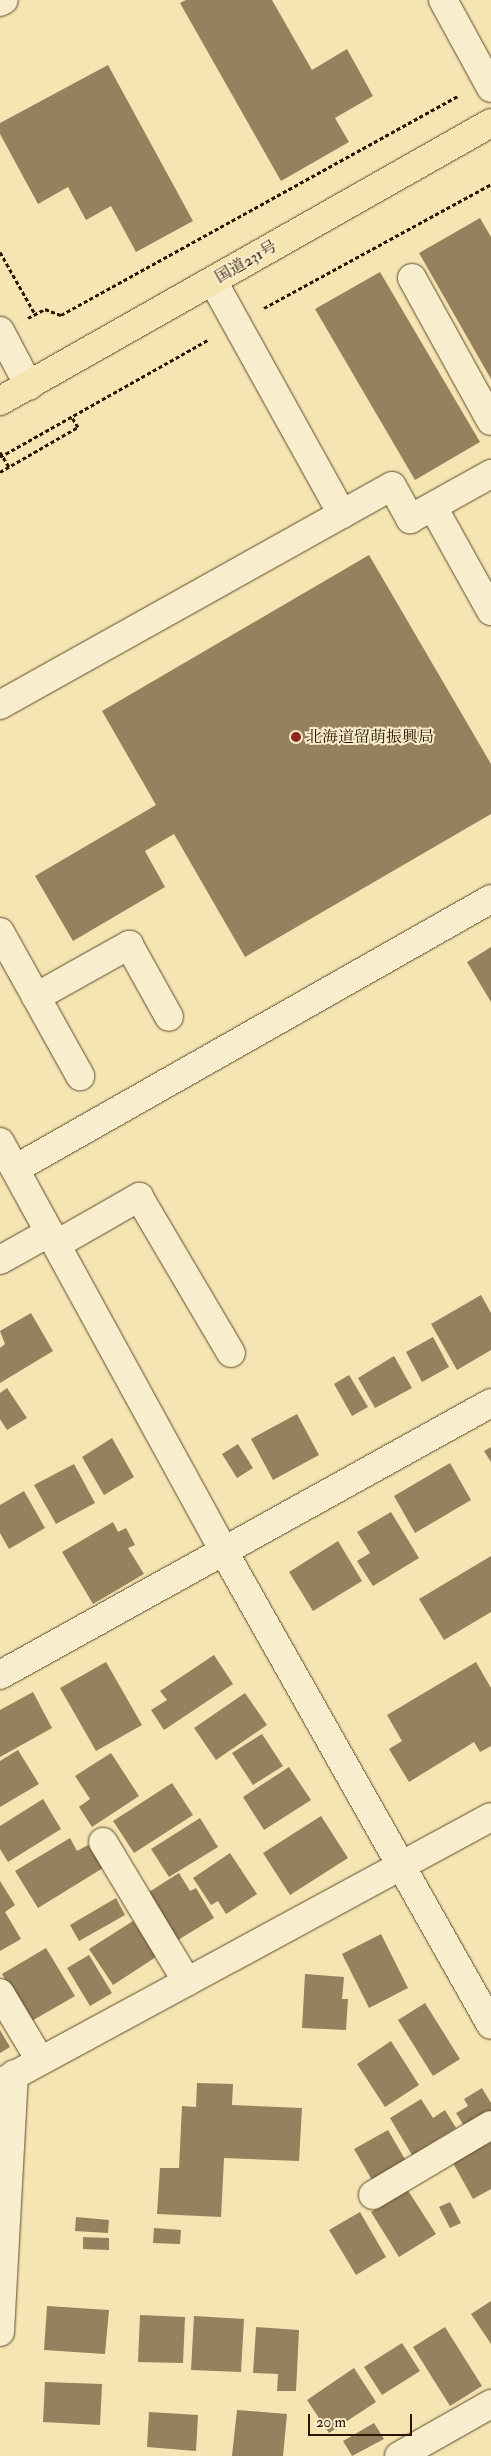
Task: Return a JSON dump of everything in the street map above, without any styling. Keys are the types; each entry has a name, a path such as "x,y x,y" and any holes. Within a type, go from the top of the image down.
{"highway":[{"name":"国道231号","path":"0,401 483,127"}],"street":[{"path":"0,2 4,0"},
{"path":"443,0 491,88"},
{"path":"412,278 491,421"},
{"path":"213,281 342,514"},
{"path":"0,332 29,386"},
{"path":"0,705 392,486 410,519 491,474"},
{"path":"433,506 487,596"},
{"path":"15,1169 491,899"},
{"path":"0,932 80,1076"},
{"path":"36,997 129,945 169,1017"},
{"path":"0,1142 223,1550 491,2025"},
{"path":"0,1260 53,1238 138,1197 231,1353"},
{"path":"0,1675 491,1402"},
{"path":"0,2332 7,2078 491,1817"},
{"path":"103,1842 187,1982"},
{"path":"0,1992 40,2060"},
{"path":"373,2195 491,2125"},
{"path":"399,2456 491,2404"}],"path":[{"path":"0,332 45,308 61,315 456,95 483,127"},
{"path":"0,252 35,314"},
{"path":"0,472 78,428 71,416"},
{"path":"0,452 9,467"}],"building":[{"path":"186,0 272,0 312,70 347,49 373,96 335,118 349,142 281,181 180,3"},
{"path":"108,65 193,221 136,252 111,206 86,220 68,187 38,204 0,134 0,123"},
{"path":"480,218 491,237 491,379 419,253"},
{"path":"380,272 480,442 415,480 315,309"},
{"name":"北海道留萌振興局","path":"369,555 491,764 491,814 245,957 174,834 145,851 165,887 73,941 35,876 156,805 102,711"},
{"path":"491,947 491,1002 467,962"},
{"path":"481,1295 491,1313 491,1350 457,1370 431,1324"},
{"path":"31,1313 53,1351 0,1383 0,1348 5,1344 0,1331"},
{"path":"433,1337 449,1367 422,1382 406,1352"},
{"path":"394,1356 412,1388 375,1408 358,1378"},
{"path":"349,1375 368,1407 352,1416 334,1384"},
{"path":"7,1388 27,1418 7,1430 0,1419 0,1393"},
{"path":"297,1414 319,1455 273,1480 251,1439"},
{"path":"112,1438 134,1477 104,1495 82,1457"},
{"path":"238,1444 253,1468 237,1478 222,1454"},
{"path":"491,1447 491,1462 484,1451"},
{"path":"450,1463 471,1500 415,1533 394,1496"},
{"path":"74,1464 95,1503 56,1524 34,1485"},
{"path":"24,1491 45,1528 9,1549 0,1533 0,1505"},
{"path":"391,1512 419,1558 373,1586 357,1561 370,1553 357,1532"},
{"path":"113,1522 118,1532 126,1528 135,1545 128,1548 144,1574 93,1604 62,1552"},
{"path":"338,1541 362,1581 313,1611 289,1572"},
{"path":"491,1556 491,1612 444,1640 419,1599"},
{"path":"214,1655 233,1684 164,1730 151,1710 167,1700 160,1691"},
{"path":"106,1662 142,1725 96,1751 60,1688"},
{"path":"476,1662 491,1688 491,1746 480,1752 474,1742 409,1782 389,1749 402,1741 387,1715"},
{"path":"33,1692 52,1728 0,1757 0,1710"},
{"path":"245,1693 267,1725 216,1760 194,1728"},
{"path":"262,1734 283,1766 253,1785 232,1753"},
{"path":"18,1750 39,1784 0,1807 0,1761"},
{"path":"111,1753 139,1796 92,1827 79,1807 90,1799 75,1776"},
{"path":"289,1767 311,1800 264,1830 243,1797"},
{"path":"172,1783 193,1815 134,1853 113,1821"},
{"path":"43,1799 61,1829 8,1862 0,1849 0,1826"},
{"path":"321,1816 348,1858 290,1895 263,1853"},
{"path":"200,1818 218,1847 169,1877 151,1849"},
{"path":"70,1838 77,1851 88,1845 103,1868 38,1908 15,1871"},
{"path":"230,1853 257,1894 226,1914 218,1901 211,1905 193,1878"},
{"path":"179,1873 190,1891 196,1888 214,1918 178,1940 149,1892"},
{"path":"0,1881 15,1905 5,1912 21,1939 0,1951"},
{"path":"116,1898 125,1915 79,1941 70,1925"},
{"path":"133,1921 156,1957 113,1985 89,1949"},
{"path":"381,1934 408,1988 369,2008 342,1954"},
{"path":"46,1948 75,1996 30,2022 2,1974"},
{"path":"89,1955 112,1993 90,2006 67,1968"},
{"path":"305,1974 344,1977 342,1999 348,1999 346,2030 302,2028"},
{"path":"425,2003 460,2059 433,2076 398,2020"},
{"path":"0,2030 10,2047 0,2053"},
{"path":"391,2041 419,2085 385,2107 357,2064"},
{"path":"197,2083 233,2084 232,2105 302,2108 299,2161 224,2158 221,2217 157,2214 160,2168 179,2168 182,2106 196,2107"},
{"path":"482,2088 491,2103 491,2113 466,2129 456,2113 468,2106 464,2099"},
{"path":"421,2099 433,2118 445,2110 456,2128 412,2155 390,2118"},
{"path":"388,2130 406,2161 372,2180 354,2149"},
{"path":"491,2142 491,2189 473,2199 453,2163"},
{"path":"407,2189 436,2234 399,2257 371,2212"},
{"path":"450,2202 461,2223 450,2228 439,2207"},
{"path":"360,2212 386,2257 356,2275 329,2230"},
{"path":"76,2217 109,2220 108,2233 75,2231"},
{"path":"154,2228 181,2230 180,2244 153,2243"},
{"path":"83,2237 109,2238 109,2250 83,2249"},
{"path":"491,2301 491,2344 471,2314"},
{"path":"47,2306 109,2310 105,2354 44,2350"},
{"path":"140,2315 185,2317 183,2363 138,2362"},
{"path":"194,2316 244,2319 241,2372 191,2370"},
{"path":"256,2327 299,2330 296,2391 277,2391 278,2374 253,2373"},
{"path":"445,2327 482,2386 450,2406 413,2347"},
{"path":"402,2343 420,2371 382,2395 364,2367"},
{"path":"354,2368 376,2402 329,2433 307,2400"},
{"path":"45,2382 102,2384 100,2425 43,2422"},
{"path":"237,2410 287,2414 283,2456 232,2456"},
{"path":"149,2412 198,2415 196,2451 147,2447"},
{"path":"374,2423 384,2439 352,2456 343,2441"}],"place":[{"name":"北海道留萌振興局","path":"296,737"}]}
